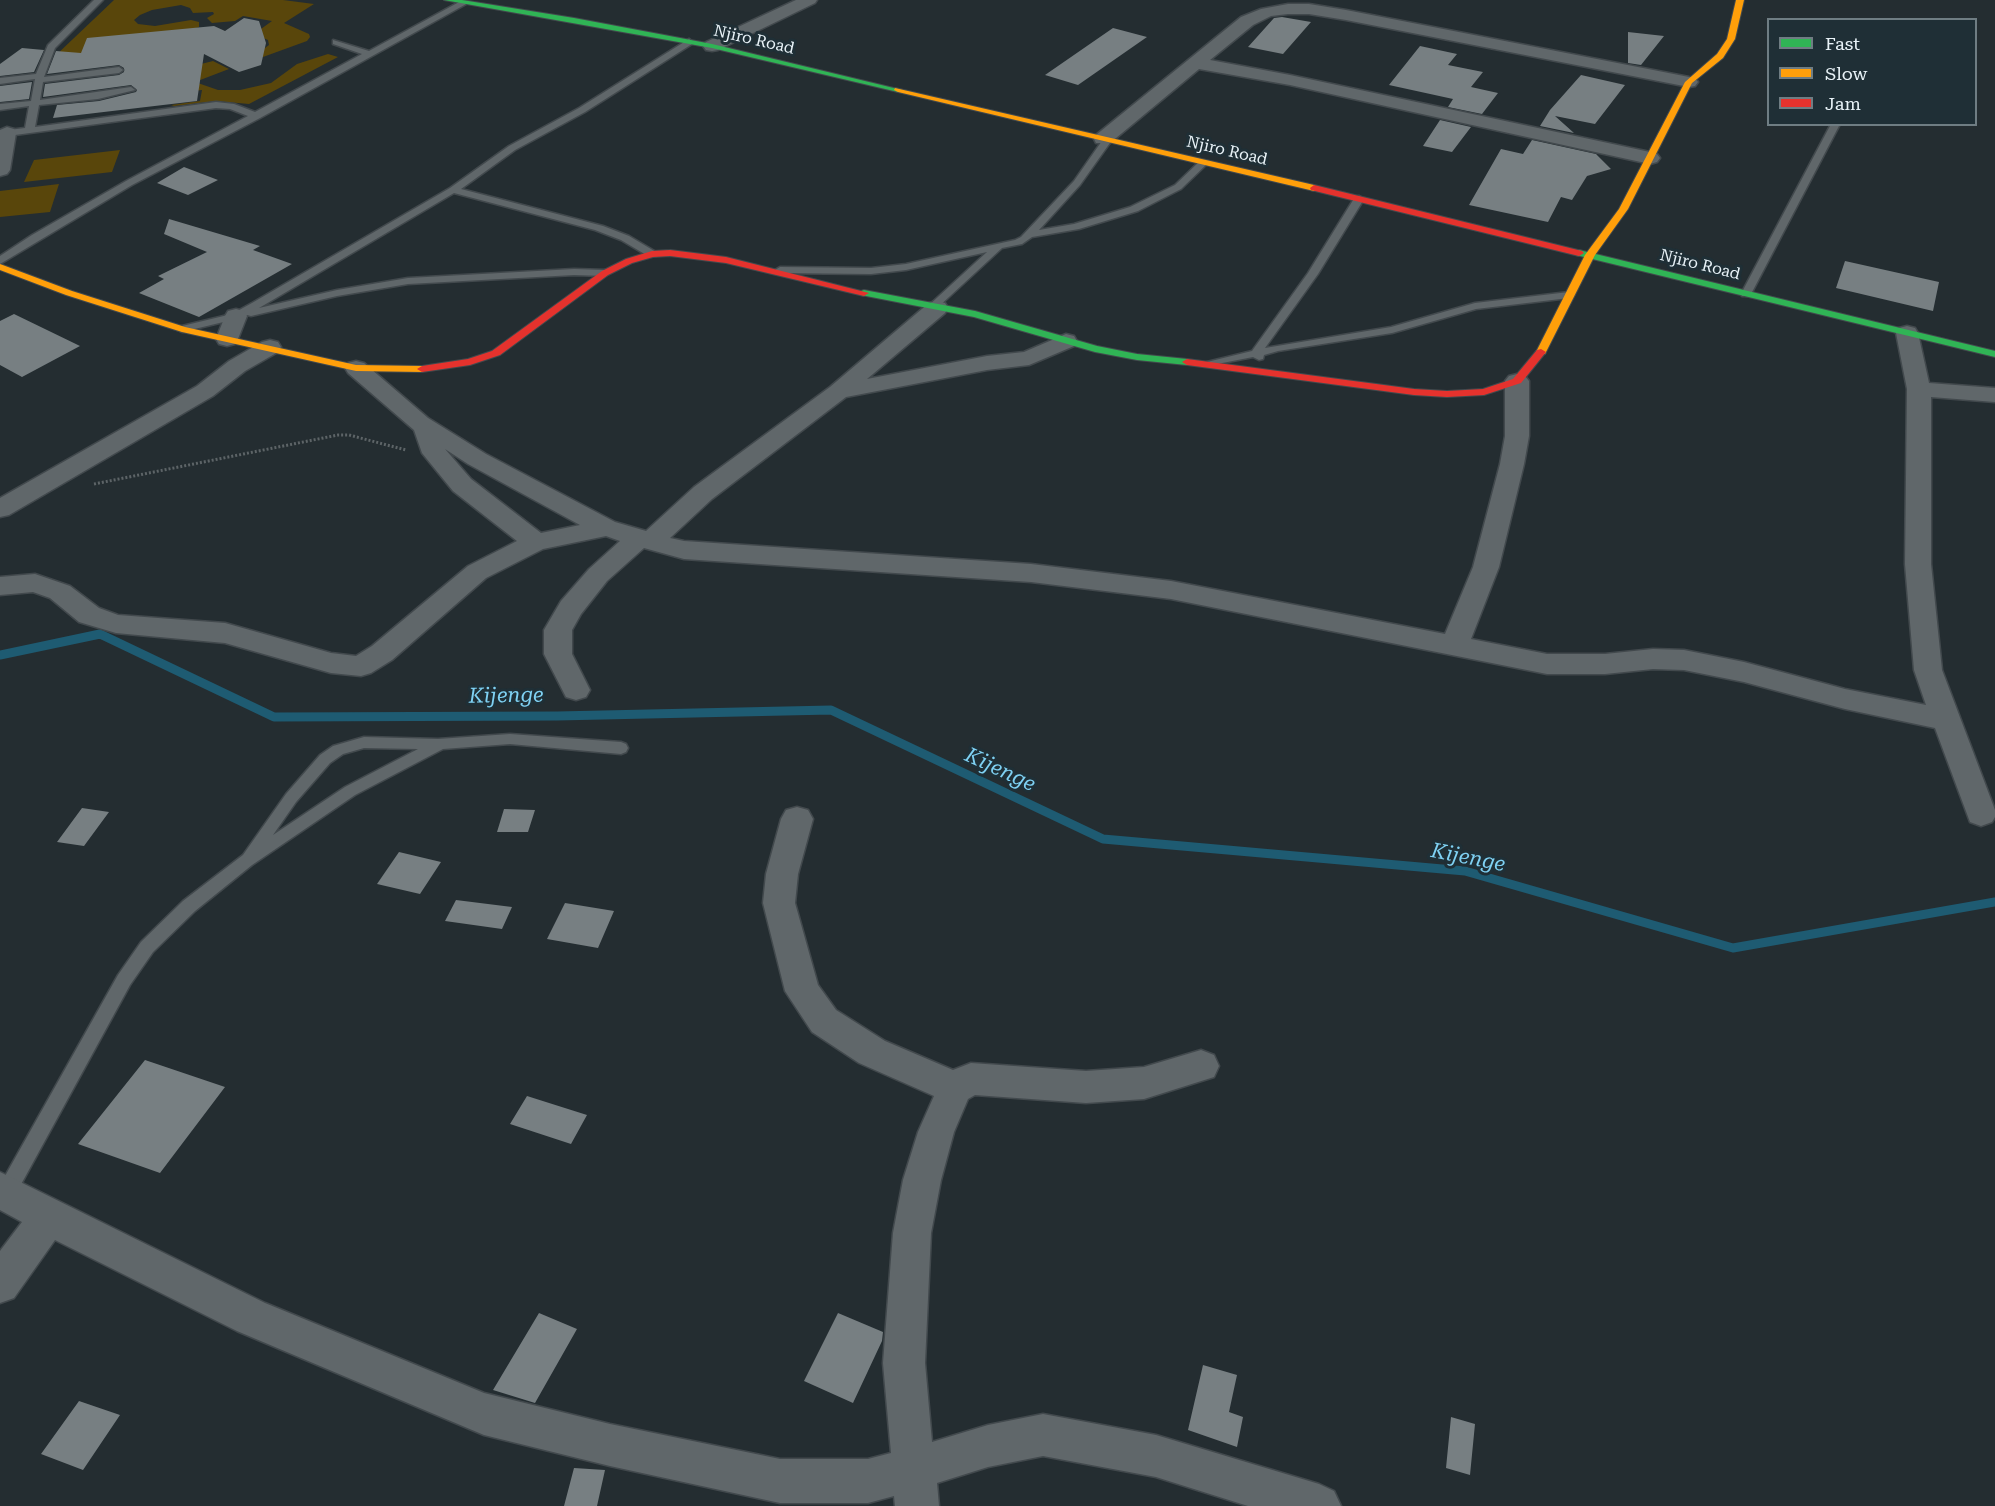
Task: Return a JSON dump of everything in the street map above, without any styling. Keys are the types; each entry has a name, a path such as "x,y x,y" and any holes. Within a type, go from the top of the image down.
{"street":[{"path":"712,46 809,0"},
{"path":"0,267 182,329 356,368 421,369 470,362 496,352 511,344 604,273 629,261 652,254 691,255 766,270 1022,326 1066,341 1137,357 1210,364 1378,388 1447,394 1484,392 1517,381 1545,348 1590,255 1623,209 1689,82 1720,56 1731,39 1740,0"},
{"name":"Njiro Road","path":"460,1 712,46 1359,199 1995,354"},
{"path":"1105,140 1247,21 1266,12 1309,9 1689,82"},
{"path":"1195,63 1290,80 1650,158"},
{"path":"1,166 3,134"},
{"path":"576,690 558,654 558,630 571,608 598,575 838,392 935,307"},
{"path":"227,339 236,316"},
{"path":"1907,333 1919,389 1918,564 1928,670 1981,814"},
{"path":"838,392 946,370 1029,358 1066,341"},
{"path":"0,509 195,397 237,366 270,347"},
{"path":"356,368 425,426 477,459 606,528 684,550 1031,573 1171,590 1547,664 1605,664 1653,659 1684,660 1744,672 1845,699 1948,720"},
{"path":"1454,646 1486,567 1512,464 1517,436 1517,381"},
{"path":"1919,389 1995,394"},
{"path":"425,426 434,453 462,485 536,542"},
{"path":"0,586 34,583 60,592 89,615 116,624 171,627 237,635 331,663 362,666 382,652 477,572 536,542 606,528"},
{"path":"797,819 782,874 780,903 802,991 824,1021 872,1052 955,1088"},
{"path":"916,1488 904,1363 912,1233 922,1179 936,1132 955,1088 971,1079 1086,1087 1144,1083 1201,1066"},
{"path":"3,1192 48,1217 251,1317 484,1414 610,1445 780,1481 868,1480 916,1488 988,1446 1043,1435 1156,1456 1319,1506"},
{"path":"0,1284 48,1217"}],"lane":[{"path":"29,130 40,78 51,47 99,0"},
{"path":"0,261 129,183 370,54 460,1"},
{"path":"336,42 370,54"},
{"path":"236,316 453,190 512,148 582,110 689,42"},
{"path":"0,81 119,70"},
{"path":"0,107 132,90"},
{"path":"3,134 216,105 231,106 257,116"},
{"path":"1746,294 1835,126"},
{"path":"766,270 883,270 906,267 946,256 998,248 1018,242 1028,235 1077,183 1105,140"},
{"path":"1028,235 1075,227 1134,209 1178,187 1204,162"},
{"path":"453,190 599,228 625,238 652,254"},
{"path":"1257,352 1313,274 1359,199"},
{"path":"935,307 998,248"},
{"path":"182,329 337,293 408,281 574,272 604,273"},
{"path":"1210,364 1257,352 1392,330 1475,306 1569,295"},
{"path":"1257,352 1268,372"},
{"path":"246,861 291,798 325,759 338,750 364,742 440,744 510,739 621,748"},
{"path":"3,1192 124,980 147,947 189,906 246,861 350,790 440,744"}],"path":[{"path":"88,485 338,435 350,435 412,451 434,453"}],"shaded area":[{"path":"114,0 283,0 314,4 284,23 309,34 307,41 263,57 258,53 269,45 268,40 254,34 272,21 243,16 235,21 212,23 207,18 214,14 213,12 193,13 190,8 181,5 152,10 134,20 138,24 155,26 191,20 199,22 199,27 155,43 54,57"},
{"path":"328,54 338,57 249,104 216,101 174,106 171,105 200,101 202,90 166,94 201,64 213,61 229,69 195,82 218,90 240,90 271,83 297,64"},
{"path":"120,150 112,172 24,182 34,160"},
{"path":"59,184 50,212 0,217 0,191"}],"building":[{"path":"1282,17 1311,22 1283,54 1248,47 1274,18"},
{"path":"244,18 259,21 266,43 261,65 239,72 204,54 197,101 53,118 57,105 99,101 137,90 131,85 43,97 45,84 119,75 124,72 124,68 119,65 47,74 56,51 81,53 87,38 214,26 225,31"},
{"path":"1113,28 1147,37 1078,85 1045,75"},
{"path":"1628,32 1664,36 1641,65 1628,63"},
{"path":"1420,46 1457,54 1448,65 1483,72 1471,87 1498,93 1482,114 1448,107 1453,99 1389,85"},
{"path":"22,48 44,50 34,72 0,76 0,64"},
{"path":"1581,75 1625,85 1595,124 1555,116 1574,133 1540,126 1550,110"},
{"path":"32,82 29,99 0,102 0,86"},
{"path":"1440,120 1471,127 1452,152 1423,146"},
{"path":"1532,140 1596,154 1611,169 1587,176 1572,200 1561,197 1548,222 1469,205 1501,149 1523,154"},
{"path":"184,167 218,180 188,195 157,183"},
{"path":"169,219 260,246 253,250 292,264 199,317 139,293 164,279 158,276 207,252 164,234"},
{"path":"1845,261 1939,282 1933,311 1836,288"},
{"path":"14,314 80,346 22,377 0,365 0,321"},
{"path":"82,808 109,812 84,846 57,842"},
{"path":"504,809 535,810 528,832 497,832"},
{"path":"399,852 441,862 420,894 377,884"},
{"path":"456,900 512,907 502,929 445,921"},
{"path":"565,903 614,911 598,948 547,939"},
{"path":"145,1060 225,1087 160,1173 78,1144"},
{"path":"527,1096 587,1115 571,1144 510,1124"},
{"path":"539,1313 577,1329 535,1403 493,1390"},
{"path":"838,1313 883,1332 882,1341 853,1403 804,1381"},
{"path":"1203,1365 1237,1375 1229,1412 1243,1417 1237,1447 1188,1430"},
{"path":"79,1401 120,1415 83,1470 41,1454"},
{"path":"1451,1417 1475,1424 1470,1475 1446,1468"},
{"path":"574,1468 605,1470 597,1506 564,1506"}],"waterway":[{"name":"Kijenge","path":"0,655 100,634 274,717 557,716 831,710 1103,839 1465,871 1733,948 1995,902"}],"traffic: fast":[{"path":"448,0 574,20 712,46 898,90"},
{"path":"1579,253 1995,354"},
{"path":"864,293 975,314 1095,349 1137,357 1187,362"}],"traffic: slow":[{"path":"1541,352 1590,255 1623,209 1689,82 1720,56 1731,39 1740,0"},
{"path":"898,90 1314,188"},
{"path":"0,267 69,293 182,329 356,368 422,369"}],"traffic: jam":[{"path":"1314,188 1579,253"},
{"path":"422,369 470,362 496,353 605,273 629,261 652,254 670,253 726,260 864,293"},
{"path":"1187,362 1414,392 1447,394 1484,392 1517,381 1541,352"}]}
